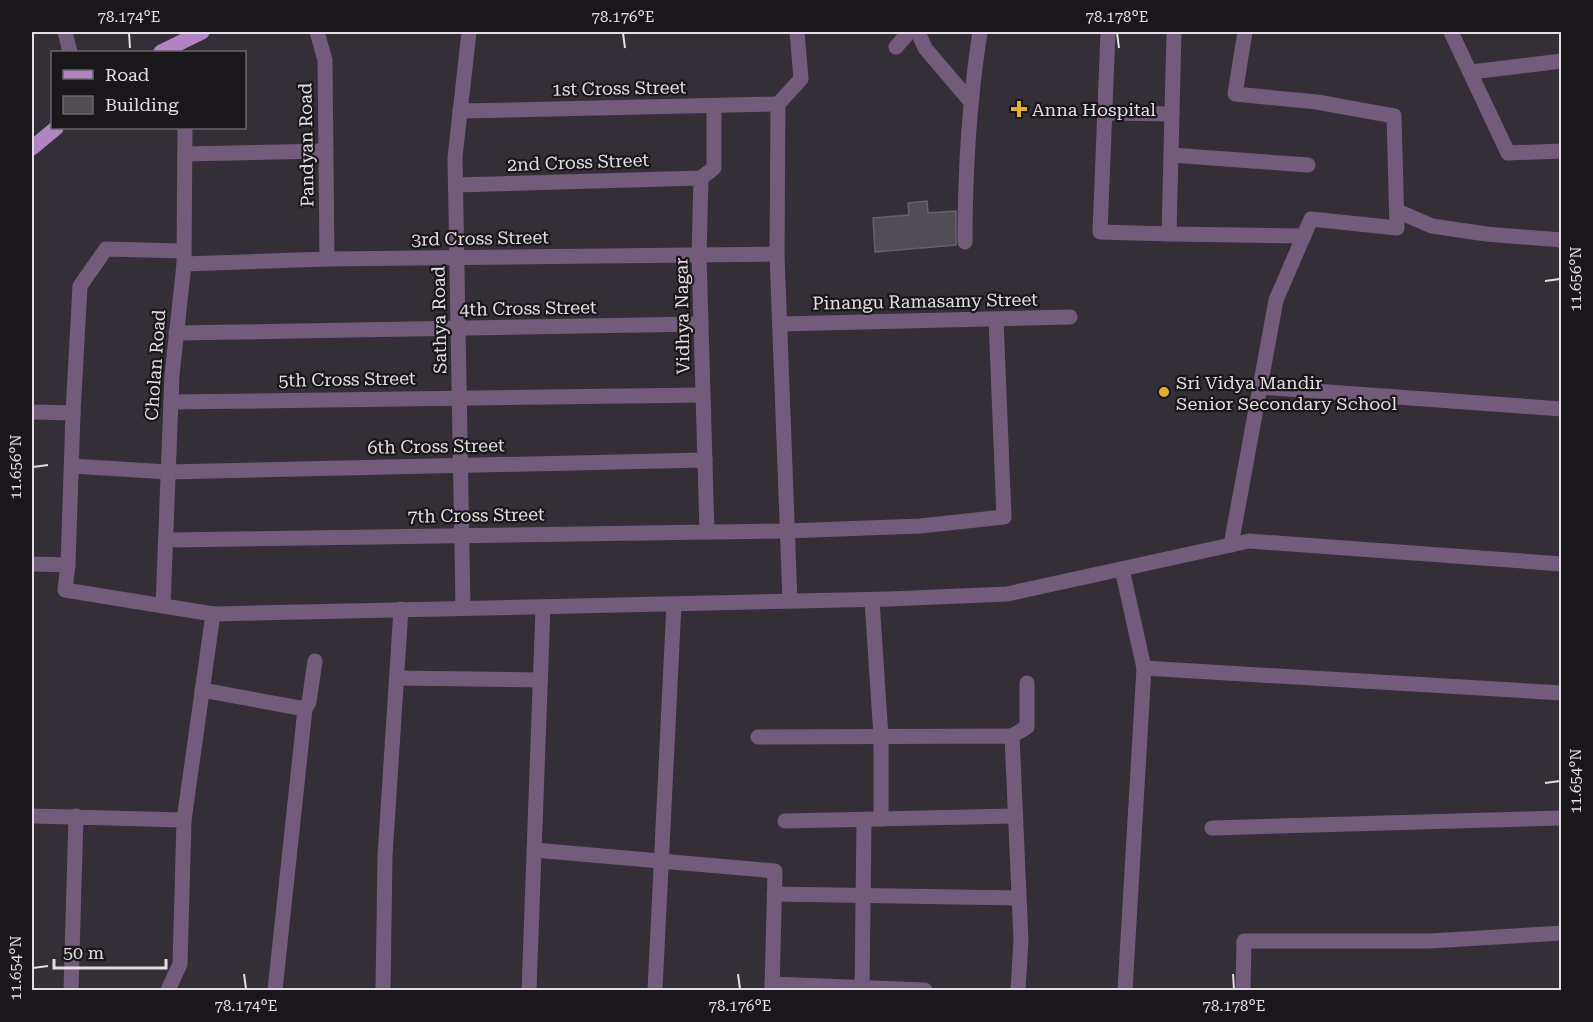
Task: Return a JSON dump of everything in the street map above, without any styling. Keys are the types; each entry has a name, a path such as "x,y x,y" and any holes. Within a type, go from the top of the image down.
{"main road":[{"path":"164,51 202,32"},
{"path":"32,148 55,129"}],"street":[{"path":"64,32 70,51"},
{"name":"Pandyan Road","path":"316,32 325,60 327,259"},
{"name":"Sathya Road","path":"463,608 455,157 469,32"},
{"path":"790,601 777,254 778,104 801,79 796,32"},
{"path":"896,46 909,32"},
{"path":"918,32 925,48 970,101"},
{"path":"965,242 965,172 970,101 980,32"},
{"path":"1108,32 1100,232 1304,236"},
{"path":"1169,234 1174,32"},
{"path":"1231,545 1276,300 1311,219 1397,228 1394,117 1317,102 1235,94 1245,32"},
{"path":"1451,32 1508,153 1562,151"},
{"path":"1471,72 1562,61"},
{"name":"1st Cross Street","path":"460,111 778,104"},
{"name":"Vidhya Nagar","path":"707,532 699,255 701,178 714,168 714,106"},
{"path":"1105,113 1172,114"},
{"name":"Cholan Road","path":"163,606 171,402 183,257 185,129"},
{"path":"185,154 326,151"},
{"path":"1171,155 1308,165"},
{"name":"2nd Cross Street","path":"456,185 701,178"},
{"path":"1397,211 1432,226 1486,234 1562,240"},
{"name":"3rd Cross Street","path":"74,413 80,286 106,249 183,257 327,259 777,254"},
{"name":"Pinangu Ramasamy Street","path":"780,324 1070,317"},
{"name":"7th Cross Street","path":"166,540 788,531 920,526 1004,517 996,319"},
{"name":"4th Cross Street","path":"176,333 701,324"},
{"path":"1260,387 1562,409"},
{"name":"5th Cross Street","path":"171,402 703,395"},
{"path":"32,412 74,413 68,565 64,590 213,614 872,600 1007,594 1249,541 1562,564"},
{"name":"6th Cross Street","path":"72,466 168,472 705,460"},
{"path":"32,564 68,565"},
{"path":"1122,569 1144,668 1125,990"},
{"path":"872,600 881,736 881,819"},
{"path":"655,990 674,604"},
{"path":"529,990 543,607"},
{"path":"383,990 385,856 401,609"},
{"path":"168,990 180,964 184,820 213,614"},
{"path":"275,990 304,709 309,702 315,661"},
{"path":"1144,668 1562,693"},
{"path":"397,678 540,680"},
{"path":"758,737 1012,736 1027,727 1027,683"},
{"path":"202,690 304,709"},
{"path":"1012,736 1021,940 1018,990"},
{"path":"32,816 184,820"},
{"path":"71,990 76,816"},
{"path":"785,821 1014,816"},
{"path":"1212,828 1562,818"},
{"path":"862,989 864,820"},
{"path":"534,850 775,871 772,987 925,990"},
{"path":"774,894 1018,898"},
{"path":"1243,990 1244,941 1430,941 1562,933"}],"building":[{"path":"927,201 928,213 956,211 956,245 875,252 873,218 909,215 908,203"}],"place":[{"name":"Anna Hospital","path":"1019,109"},
{"name":"Sri Vidya Mandir Senior Secondary School","path":"1164,392"}]}
